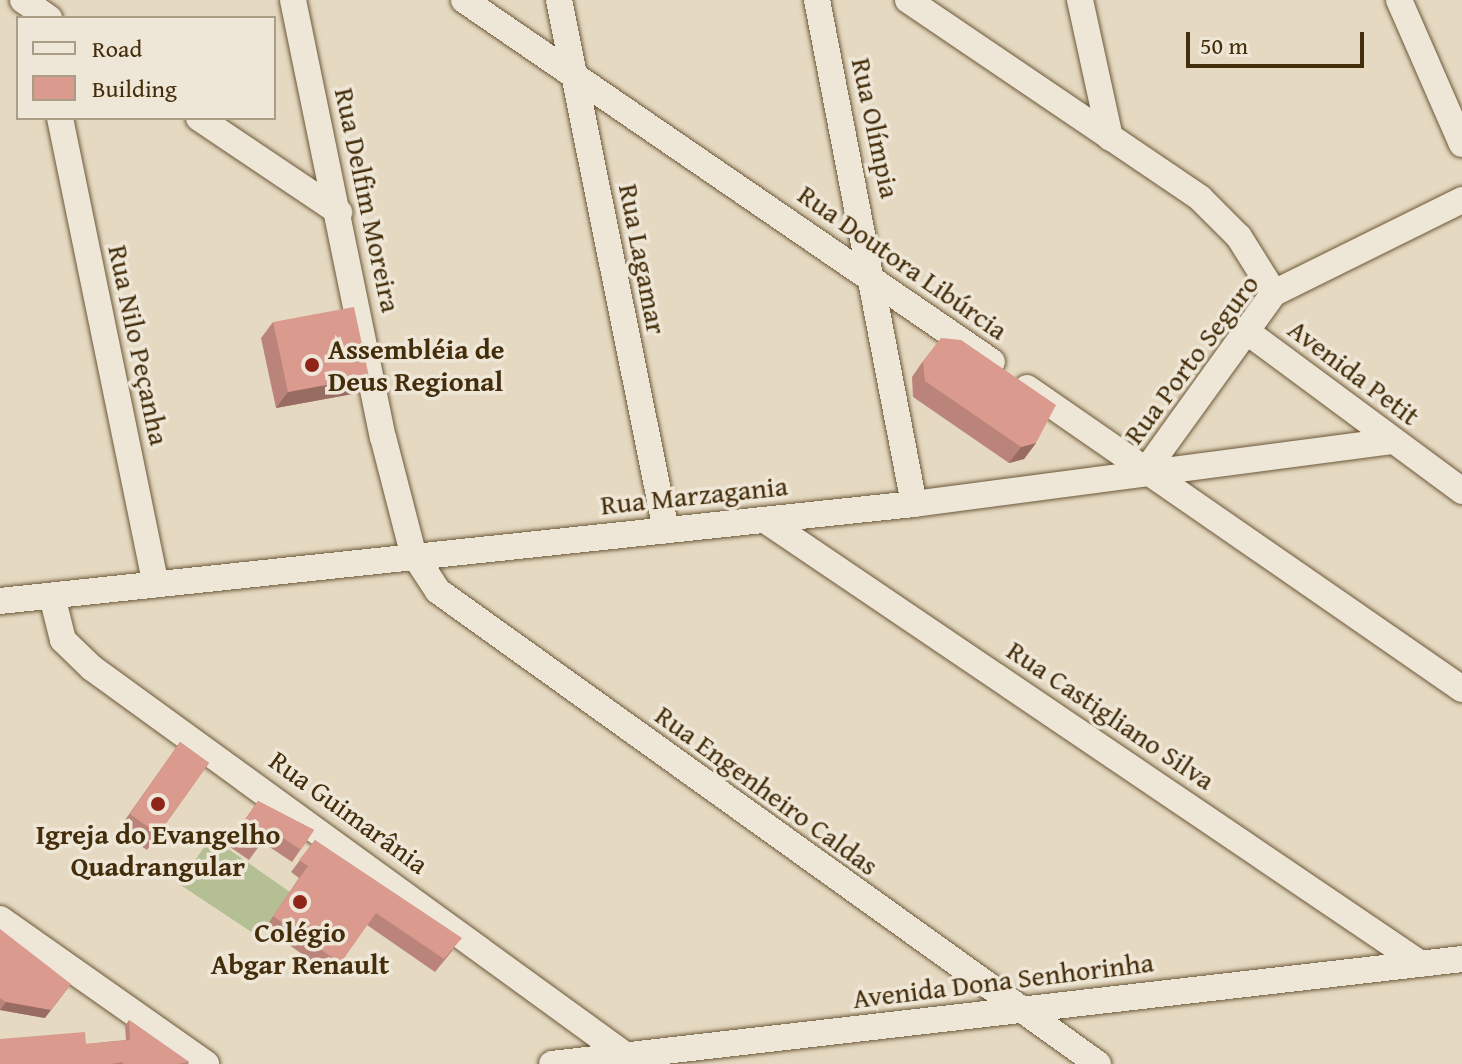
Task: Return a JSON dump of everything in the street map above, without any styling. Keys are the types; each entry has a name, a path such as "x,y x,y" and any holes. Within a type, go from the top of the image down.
{"street":[{"name":"Rua Delfim Moreira","path":"293,0 413,553"},
{"name":"Rua Doutora Libúrcia","path":"464,0 575,80 874,276 1144,473 1462,689"},
{"name":"Rua Lagamar","path":"559,0 666,530"},
{"name":"Rua Olímpia","path":"817,0 874,276 914,504"},
{"path":"908,0 1223,218 1274,293"},
{"path":"1080,0 1110,138"},
{"path":"1399,0 1462,144"},
{"name":"Rua Nilo Peçanha","path":"60,120 156,584"},
{"path":"202,120 339,212"},
{"name":"Rua Porto Seguro","path":"1144,473 1274,293 1462,200"},
{"name":"Avenida Petit","path":"1246,331 1462,491"},
{"name":"Rua Marzagania","path":"0,601 413,553 914,504 1392,441"},
{"name":"Rua Castigliano Silva","path":"765,520 1421,964"},
{"name":"Rua Engenheiro Caldas","path":"413,553 438,591 480,624 1098,1064"},
{"name":"Rua Guimarânia","path":"52,596 63,640 92,668 632,1060"},
{"path":"0,919 206,1064"},
{"name":"Avenida Dona Senhorinha","path":"552,1064 632,1060 1019,1010 1462,959"}],"green space":[{"path":"211,837 290,892 259,937 179,884"}],"building":[{"name":"Assembléia de Deus Regional","path":"354,307 369,377 288,392 273,322"},
{"path":"941,338 961,340 1056,405 1036,443 1021,447 925,381 923,361"},
{"name":"Igreja do Evangelho Quadrangular","path":"180,742 209,763 158,834 130,814"},
{"path":"258,801 314,830 301,850 270,829 258,848 236,833"},
{"path":"315,840 462,938 444,959 376,913 340,963 273,916 308,866 299,860"},
{"path":"0,929 71,984 51,1010 6,1002 0,998"},
{"path":"129,1020 189,1062 0,1064 0,1039 85,1032 86,1044 130,1040"}],"place":[{"name":"Assembléia de Deus Regional","path":"312,365"},
{"name":"Igreja do Evangelho Quadrangular","path":"158,804"},
{"name":"Colégio Abgar Renault","path":"300,902"}]}
